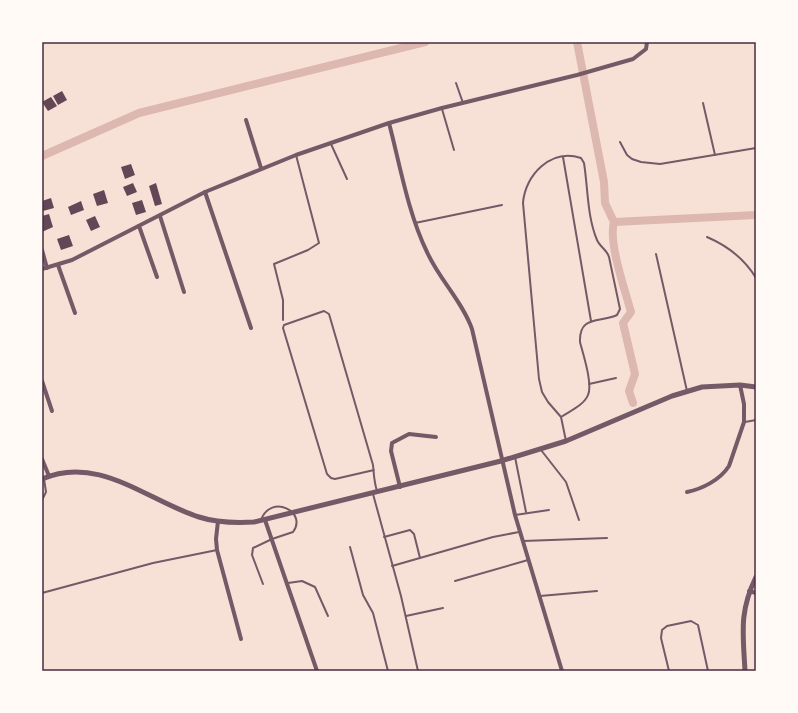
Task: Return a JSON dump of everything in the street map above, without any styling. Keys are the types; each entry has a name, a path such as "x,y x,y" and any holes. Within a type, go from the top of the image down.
{"street":[{"path":"42,269 58,265 98,247 205,192 261,168 389,122 577,75 633,59 646,49 647,42"},
{"path":"246,120 261,168"},
{"path":"389,122 415,223 428,255 468,317 472,329 514,515 562,671"},
{"path":"205,192 250,328"},
{"path":"160,216 184,292"},
{"path":"139,226 157,277"},
{"path":"42,250 47,268"},
{"path":"58,265 74,313"},
{"path":"42,381 52,411"},
{"path":"687,492 703,488 725,472 744,422 744,404 740,385"},
{"path":"42,459 45,478 72,471 87,472 106,476 198,517 234,523 263,521 515,457 566,441 686,391 702,387 740,385 756,387"},
{"path":"400,487 391,451 392,443 409,434 436,437"},
{"path":"218,521 217,550 241,639"},
{"path":"263,521 272,539 317,671"},
{"path":"745,671 742,624 745,603 756,577"},
{"path":"749,592 756,593"}],"lane":[{"path":"456,83 463,104"},
{"path":"703,103 715,155"},
{"path":"442,108 454,150"},
{"path":"331,142 347,180"},
{"path":"620,142 627,155 641,162 660,164 756,148"},
{"path":"283,320 283,300 274,264 317,246 319,243 296,155"},
{"path":"561,417 585,400 589,394 589,384 580,335 584,326 592,321 617,314 620,304 608,252 597,241 592,223 584,163 581,158 572,155 549,161 538,168 527,182 523,203 539,379 545,397 561,417 566,441"},
{"path":"563,157 592,321"},
{"path":"415,223 502,205"},
{"path":"707,238 724,244 738,255 756,278"},
{"path":"656,254 686,391"},
{"path":"374,470 335,479 331,478 328,474 283,328 284,325 324,312 329,314 374,470 373,478 375,493 384,537 406,616 418,671"},
{"path":"756,359 756,387"},
{"path":"589,384 616,378"},
{"path":"744,422 756,420"},
{"path":"540,449 566,482 579,520"},
{"path":"515,457 526,512"},
{"path":"42,500 46,492 45,478"},
{"path":"263,521 263,514 271,508 291,509 294,513 296,526 293,532 256,545 251,551 263,584"},
{"path":"514,515 526,512 549,510"},
{"path":"384,537 408,530 413,531 420,558"},
{"path":"392,566 492,537 519,532"},
{"path":"522,541 607,538"},
{"path":"350,548 363,595 373,613 388,671"},
{"path":"42,593 153,563 217,550"},
{"path":"455,582 528,560"},
{"path":"287,583 302,581 315,587 328,616"},
{"path":"539,596 597,591"},
{"path":"406,616 443,608"},
{"path":"669,671 661,638 662,630 667,626 692,621 698,625 708,671"}],"building":[{"path":"62,91 67,100 58,105 53,96"},
{"path":"51,97 57,106 48,111 42,102"},
{"path":"131,164 135,175 125,179 121,167"},
{"path":"133,183 137,192 127,196 123,187"},
{"path":"156,183 162,204 155,206 149,186"},
{"path":"104,190 108,203 97,206 93,194"},
{"path":"51,198 54,208 43,211 42,201"},
{"path":"142,200 146,212 136,215 132,203"},
{"path":"81,201 84,210 71,215 68,207"},
{"path":"49,214 53,227 42,232 42,216"},
{"path":"95,216 100,227 91,231 86,220"},
{"path":"69,235 73,246 61,250 57,239"}],"waterway":[{"path":"42,156 139,113 425,42"},
{"path":"577,42 604,182 605,203 614,222 756,215"},
{"path":"614,222 613,241 615,253 631,312 623,323 635,374 629,391 633,403"}]}
